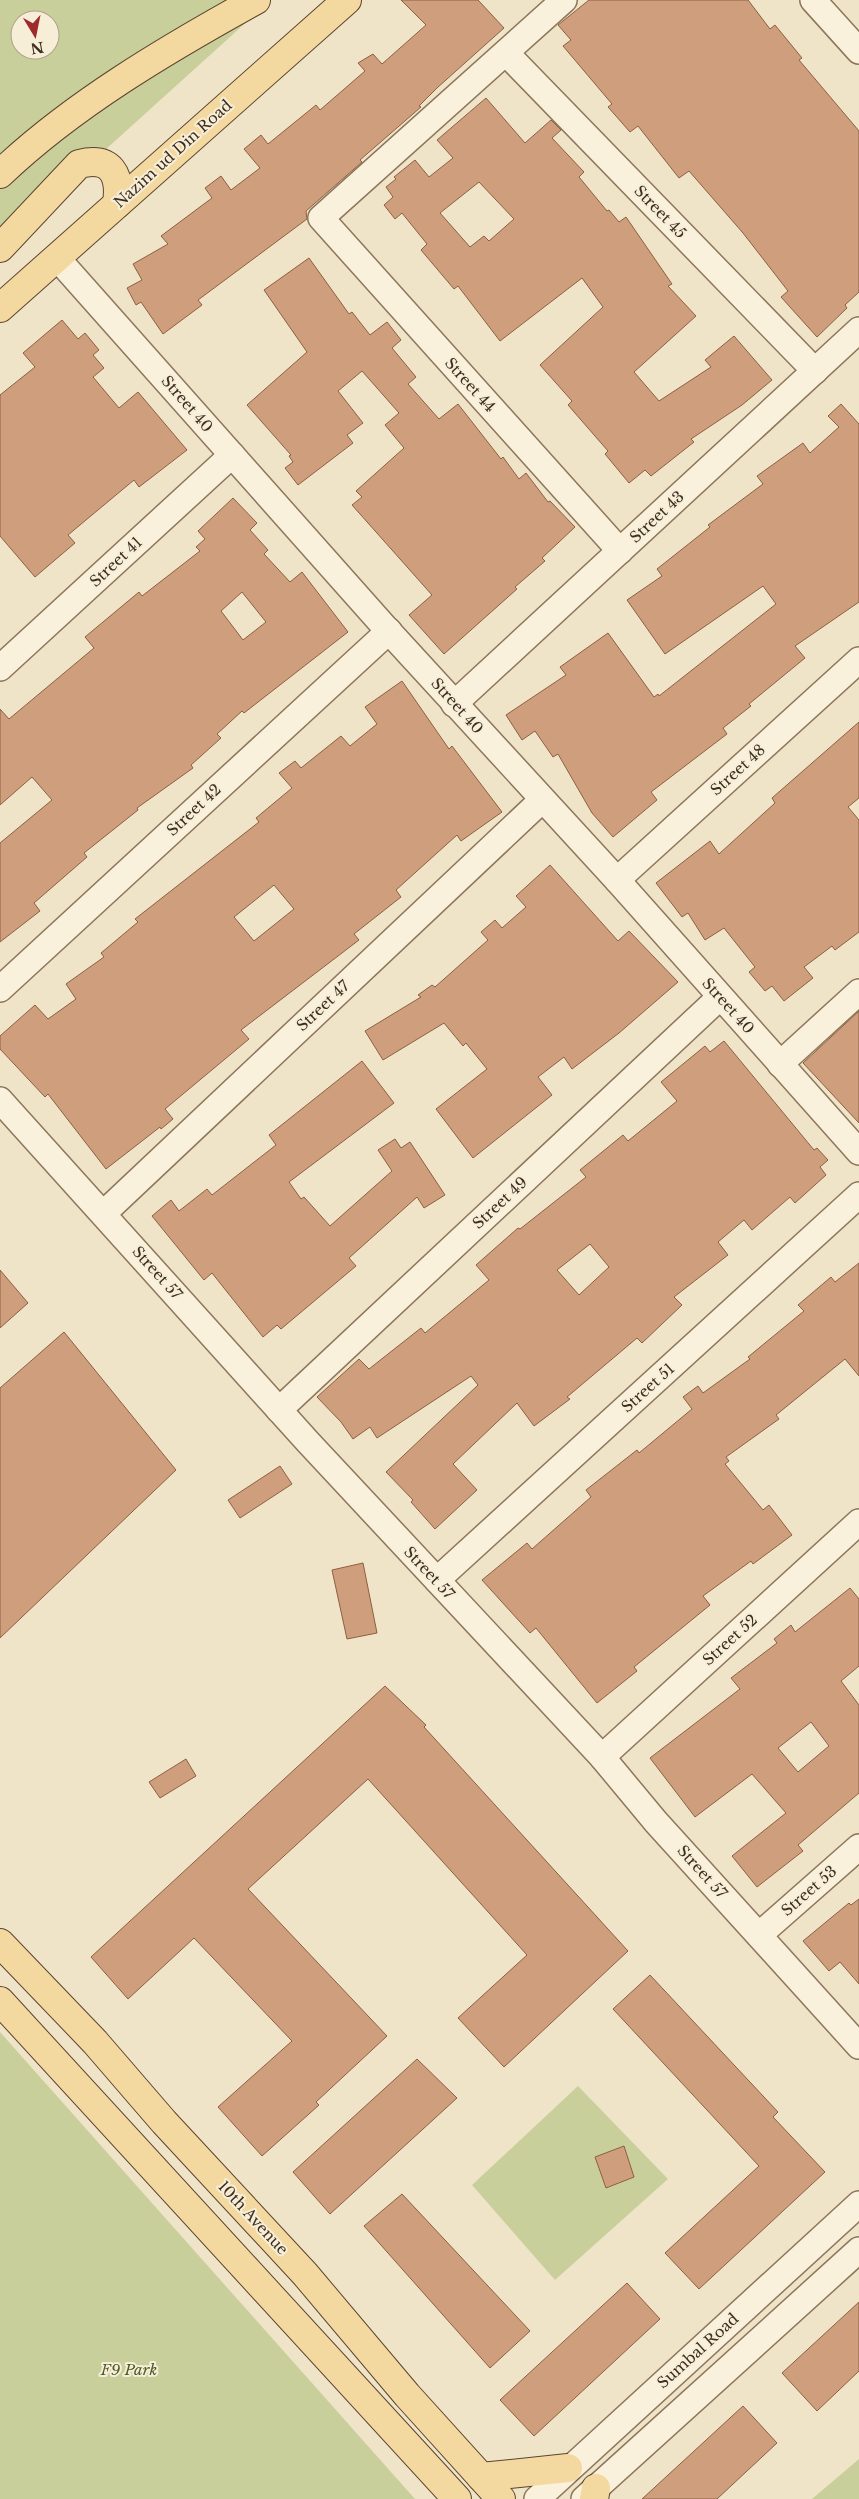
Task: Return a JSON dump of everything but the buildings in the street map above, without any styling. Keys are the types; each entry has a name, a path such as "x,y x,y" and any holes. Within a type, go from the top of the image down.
{"main road":[{"path":"0,174 28,147 62,121 195,34 256,0"},
{"name":"Nazim ud Din Road","path":"0,308 347,0"},
{"path":"0,248 79,164 92,161 110,168 118,178 117,204"},
{"name":"10th Avenue","path":"0,1943 95,2042 164,2122 305,2274 501,2499"},
{"path":"0,2001 457,2499"},
{"path":"481,2477 568,2468"}],"street":[{"path":"506,53 564,0"},
{"path":"813,0 859,51"},
{"name":"Street 44","path":"506,53 321,218 620,551"},
{"name":"Street 45","path":"506,53 815,371"},
{"name":"Street 40","path":"57,258 454,704 617,880 780,1064 854,1137"},
{"name":"Street 43","path":"454,704 859,330"},
{"name":"Street 41","path":"0,668 232,455"},
{"name":"Street 42","path":"0,989 389,631"},
{"name":"Street 48","path":"617,880 859,660"},
{"name":"Street 47","path":"104,1213 542,800"},
{"path":"780,1064 859,992"},
{"name":"Street 49","path":"279,1410 720,997"},
{"name":"Street 57","path":"0,1100 104,1213 279,1410 602,1757 656,1822 859,2046"},
{"name":"Street 51","path":"437,1580 859,1195"},
{"name":"Street 52","path":"602,1757 859,1522"},
{"name":"Street 53","path":"759,1935 859,1846"},
{"name":"Sumbal Road","path":"537,2499 568,2468 859,2204"},
{"path":"591,2495 859,2250"}],"green space":[{"path":"0,0 271,0 0,245"},
{"name":"F9 Park","path":"0,2032 415,2499 0,2499"},
{"path":"578,2086 668,2179 555,2280 472,2185"},
{"path":"859,2459 859,2499 812,2499"}]}
